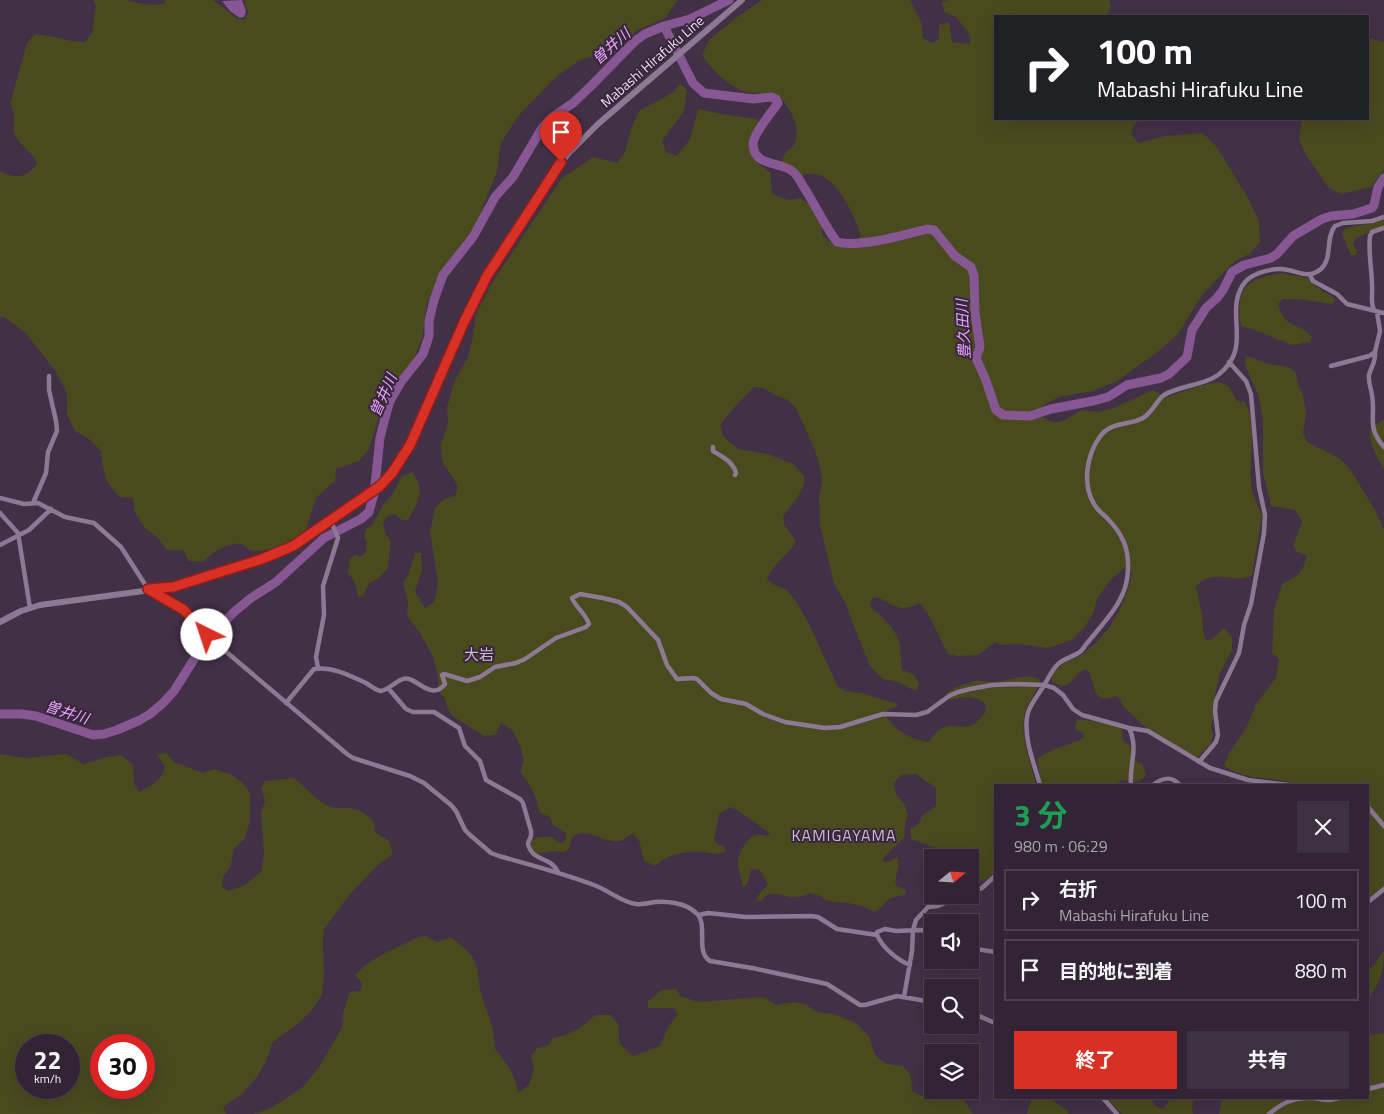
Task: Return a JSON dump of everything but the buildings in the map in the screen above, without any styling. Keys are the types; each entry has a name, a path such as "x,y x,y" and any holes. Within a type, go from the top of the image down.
{"main road":[{"name":"Mabashi Hirafuku Line","path":"0,622 30,608 52,603 173,587 262,559 293,546 380,486 399,465 410,445 464,322 487,276 554,171 598,124 742,0"}],"street":[{"path":"1040,784 1030,751 1026,729 1027,716 1045,685 1049,674 1056,666 1083,649 1113,612 1128,579 1128,554 1125,541 1118,530 1092,502 1087,477 1089,460 1097,440 1104,430 1114,425 1133,422 1143,418 1164,395 1215,377 1229,362 1237,347 1236,304 1238,295 1245,282 1256,274 1275,270 1285,269 1306,275 1320,270 1324,265 1329,250 1330,236 1335,226 1343,223 1372,221 1384,217"},
{"path":"1384,228 1372,232 1370,236 1371,302 1380,331 1379,343 1375,352 1375,363 1369,376 1373,398 1372,426 1378,440 1384,447"},
{"path":"1310,274 1313,281 1337,294 1347,304 1384,313"},
{"path":"1331,366 1369,356 1375,352"},
{"path":"1199,762 1216,742 1218,735 1215,711 1216,701 1219,691 1237,659 1244,625 1251,604 1265,522 1259,487 1251,394 1246,381 1229,362"},
{"path":"33,503 46,473 48,452 57,430 49,390 50,376"},
{"path":"712,447 713,451 728,460 734,468 735,475"},
{"path":"0,498 24,504 44,505 64,517 94,523 126,553 148,589 184,610 207,635 353,758 410,776 424,783 451,805 465,830 491,852 600,887 627,902 636,904 669,902 695,911 701,922 704,953 706,959 710,961 827,984 860,1005 890,998 904,997 924,1001"},
{"path":"0,545 35,526 51,510"},
{"path":"0,513 16,528 19,536 30,608"},
{"path":"318,668 316,657 324,615 323,586 337,542 337,535 331,521"},
{"path":"286,703 314,669 318,668 337,671 354,677 378,691 385,690 406,679 411,679 427,690 442,688 445,684 442,675 444,674 467,681 480,677 495,667 516,663 525,659 556,638 586,627 589,624 572,598 580,594 619,602 627,607 658,640 667,665 677,679 697,679 711,693 721,699 746,704 763,714 785,722 825,728 840,726 883,714 916,715 927,712 949,696 970,689 992,685 1045,685 1054,688 1063,695 1073,709 1082,715 1129,728 1148,731 1210,768 1236,777 1282,784"},
{"path":"388,688 401,706 406,709 413,712 434,712 459,728 465,746 480,761 486,780 516,796 523,803 531,830 528,843 530,852 556,868 558,872"},
{"path":"1129,728 1134,744 1130,776 1131,784"},
{"path":"1154,784 1168,778 1179,784"},
{"path":"1369,808 1384,826"},
{"path":"979,889 994,877"},
{"path":"1369,901 1384,890"},
{"path":"904,997 916,920 928,907 943,904"},
{"path":"699,916 708,913 754,917 818,917 837,929 877,935 896,957 910,965"},
{"path":"877,935 877,932 885,929 924,931"},
{"path":"979,949 994,952"},
{"path":"979,1016 994,1023"},
{"path":"1369,1089 1384,1085"},
{"path":"1104,1099 1117,1114"},
{"path":"1269,1114 1292,1099"},
{"path":"1318,1099 1327,1101 1335,1099"}],"shaded area":[{"path":"93,0 125,0 154,5 164,4 166,0 213,0 238,19 245,19 248,12 244,0 678,0 664,19 637,30 626,41 610,51 580,60 557,76 519,115 501,143 497,171 474,230 438,279 427,303 422,339 412,363 392,385 380,413 369,449 359,461 336,469 335,481 316,498 305,532 268,550 252,551 241,544 231,545 215,552 203,562 189,561 183,550 167,550 158,538 145,528 134,511 135,505 132,498 120,497 115,492 104,471 101,451 89,439 75,431 67,414 67,393 56,372 25,332 4,317 0,317 0,171 20,176 28,173 37,164 33,156 15,135 13,128 14,114 10,104 27,43 35,34 85,42 92,33 96,6"},
{"path":"242,0 246,11 244,17 240,18 231,12 222,1"},
{"path":"762,0 910,0 922,24 923,38 932,43 939,39 939,25 949,22 952,42 969,44 971,39 968,32 956,17 944,12 942,2 948,0 1109,0 1111,6 1108,15 994,15 994,120 1139,120 1134,124 1131,134 1139,143 1164,136 1203,133 1216,146 1247,196 1259,221 1260,242 1251,253 1235,261 1202,295 1178,334 1159,351 1117,381 1093,391 1059,397 1043,405 1042,417 1054,423 1067,419 1081,410 1097,412 1114,408 1153,390 1166,397 1206,384 1221,382 1230,388 1236,400 1244,401 1248,407 1252,439 1252,490 1262,515 1271,506 1262,516 1252,575 1238,579 1210,578 1196,587 1206,640 1212,639 1224,628 1232,637 1232,650 1220,673 1215,694 1211,743 1198,757 1193,757 1145,727 1123,706 1120,699 1116,696 1101,698 1097,695 1090,674 1086,669 1068,684 1059,685 1052,682 1052,674 1064,663 1081,655 1091,647 1108,629 1121,608 1129,585 1132,573 1126,567 1110,580 1097,599 1094,611 1085,627 1072,640 1048,648 1018,644 1002,645 995,642 978,655 958,656 948,654 932,621 920,603 903,608 877,597 871,599 870,606 888,623 896,634 900,645 902,670 913,674 919,683 917,690 911,689 899,682 883,679 870,666 846,604 834,584 820,525 819,498 822,481 819,462 796,408 788,400 763,388 754,387 720,425 723,436 738,449 768,454 793,464 804,476 804,485 783,516 784,524 796,541 769,574 767,580 774,585 786,589 796,601 808,622 838,687 846,691 861,693 898,704 896,707 888,710 887,718 905,734 929,742 942,728 974,724 985,713 986,705 978,699 964,697 950,700 946,694 952,689 974,681 999,682 1024,677 1040,680 1025,711 1023,724 1025,742 1036,784 994,784 994,871 990,877 983,881 979,880 979,849 939,849 911,839 910,829 918,825 922,816 936,806 936,788 916,774 901,775 893,784 897,796 905,805 908,814 904,838 883,858 883,862 897,857 899,864 895,882 896,886 906,890 905,895 890,899 874,912 865,907 848,903 827,901 820,896 810,893 798,897 768,894 761,901 756,901 768,884 760,870 751,869 745,887 742,885 738,858 747,841 754,836 768,836 770,833 730,807 719,814 714,840 718,845 723,846 726,851 720,853 684,853 671,856 656,866 644,861 639,840 633,833 625,839 613,841 585,833 572,837 569,849 564,852 536,854 531,848 532,840 539,837 552,837 558,842 563,843 566,839 566,833 553,825 550,817 540,813 533,791 520,772 524,761 520,745 512,730 501,723 495,735 484,736 451,715 445,699 439,692 438,676 433,657 420,633 407,616 408,603 403,582 408,576 415,553 421,553 422,569 415,592 425,608 434,602 438,582 430,532 435,508 444,499 455,496 458,486 442,461 441,444 448,423 447,407 455,380 468,357 476,314 493,281 562,178 593,157 617,163 625,152 631,129 639,111 672,93 680,84 687,90 684,111 662,141 666,152 677,156 690,139 698,109 757,119 760,124 751,145 751,151 756,161 770,172 772,194 788,200 801,198 806,201 819,218 822,235 833,243 847,246 852,244 861,235 844,198 831,182 815,174 799,175 792,166 781,162 786,152 792,147 797,131 788,107 781,99 775,96 745,91 725,80 702,55 709,40"},
{"path":"1369,38 1384,42 1384,170 1371,187 1341,194 1328,187 1306,155 1299,140 1302,120 1369,120"},
{"path":"1384,219 1384,226 1356,238 1353,245 1357,251 1356,255 1351,255 1342,234 1344,229"},
{"path":"1281,273 1308,278 1314,285 1336,300 1332,304 1298,299 1283,299 1278,304 1281,313 1289,323 1303,329 1312,337 1310,342 1291,345 1241,326 1240,303 1245,288 1259,279"},
{"path":"1247,356 1269,364 1289,367 1296,373 1306,413 1303,433 1307,442 1339,458 1350,469 1375,510 1384,530 1384,886 1369,898 1369,784 1294,784 1242,774 1224,766 1229,753 1246,728 1256,704 1276,678 1279,659 1272,653 1274,609 1282,584 1299,574 1307,556 1296,551 1293,546 1302,521 1295,510 1271,506 1263,473 1263,420 1259,397 1244,363"},
{"path":"1384,420 1384,469 1373,448 1370,430 1373,426"},
{"path":"412,472 417,478 420,490 417,502 408,520 402,520 395,514 388,516 383,523 385,533 391,541 388,568 378,579 369,583 363,596 358,597 355,584 348,573 350,558 355,555 362,556 366,552 367,542 364,537 366,529 373,524 402,476"},
{"path":"1082,719 1115,726 1123,730 1123,739 1130,745 1134,759 1142,764 1146,774 1144,777 1139,781 1121,780 1117,784 1042,784 1037,759 1048,752 1084,738 1083,733 1075,729 1076,721"},
{"path":"166,753 174,762 203,773 214,769 230,774 243,783 250,793 250,821 245,838 233,850 231,866 223,877 222,887 229,891 245,885 261,872 264,854 261,813 265,800 261,789 265,781 293,778 316,798 333,808 350,808 360,811 374,822 375,832 389,841 393,854 379,864 350,894 324,929 322,995 311,1011 300,1022 273,1042 257,1077 241,1095 223,1107 226,1114 0,1114 0,754 26,758 66,754 84,764 121,755 133,765 134,783 139,792 155,782 164,772 165,767 157,754"},
{"path":"425,936 437,942 451,937 472,956 477,967 480,990 493,1029 495,1049 509,1067 516,1082 518,1093 529,1085 534,1069 531,1056 537,1048 549,1045 553,1038 576,1030 595,1015 611,1015 618,1024 620,1044 633,1056 660,1046 668,1027 678,1014 674,1008 648,1008 648,1001 662,990 677,989 680,996 698,1002 763,997 776,1005 793,1002 805,1004 817,1012 835,1014 857,1024 870,1037 876,1056 889,1064 903,1066 911,1076 912,1091 924,1097 924,1099 963,1099 973,1114 253,1114 269,1109 302,1088 319,1067 342,1028 343,1013 350,992 360,991 362,983 355,975 379,956"},
{"path":"1384,951 1380,977 1376,988 1369,998 1369,969 1374,966"},
{"path":"1384,1033 1384,1114 1219,1114 1221,1099 1369,1099 1369,1035"},
{"path":"1050,1099 1068,1111 1068,1114 1027,1114 1031,1100"},
{"path":"1107,1099 1152,1099 1155,1106 1163,1109 1170,1099 1194,1099 1193,1114 1122,1114"}],"waterway":[{"name":"曽井川","path":"0,714 36,716 93,735 117,730 140,720 162,704 174,691 203,645 234,612 251,598 276,582 324,538 361,519 369,512 374,494 380,438 390,401 401,382 423,354 429,336 429,321 434,300 443,275 473,237 495,197 513,177 542,128 551,118 573,103 635,41 645,34 664,26 690,19 729,0"},
{"name":"豊久田川","path":"664,26 693,83 704,93 754,99 771,97 776,99 778,103 756,135 753,145 755,152 763,160 787,168 795,174 837,242 869,242 927,229 934,230 955,256 971,267 974,276 975,313 980,347 976,358 996,410 1003,415 1030,416 1051,409 1093,401 1108,397 1127,385 1161,378 1169,374 1187,357 1192,330 1206,308 1223,290 1232,272 1244,265 1271,258 1293,236 1322,219 1331,216 1353,214 1372,208 1378,187 1384,178"}],"district":[{"name":"大岩","path":"479,654"},
{"name":"KAMIGAYAMA","path":"844,835"}],"route":[{"path":"207,635 184,610 148,589 173,587 282,551 303,540 380,486 404,457 470,308 487,276 561,162"}]}
